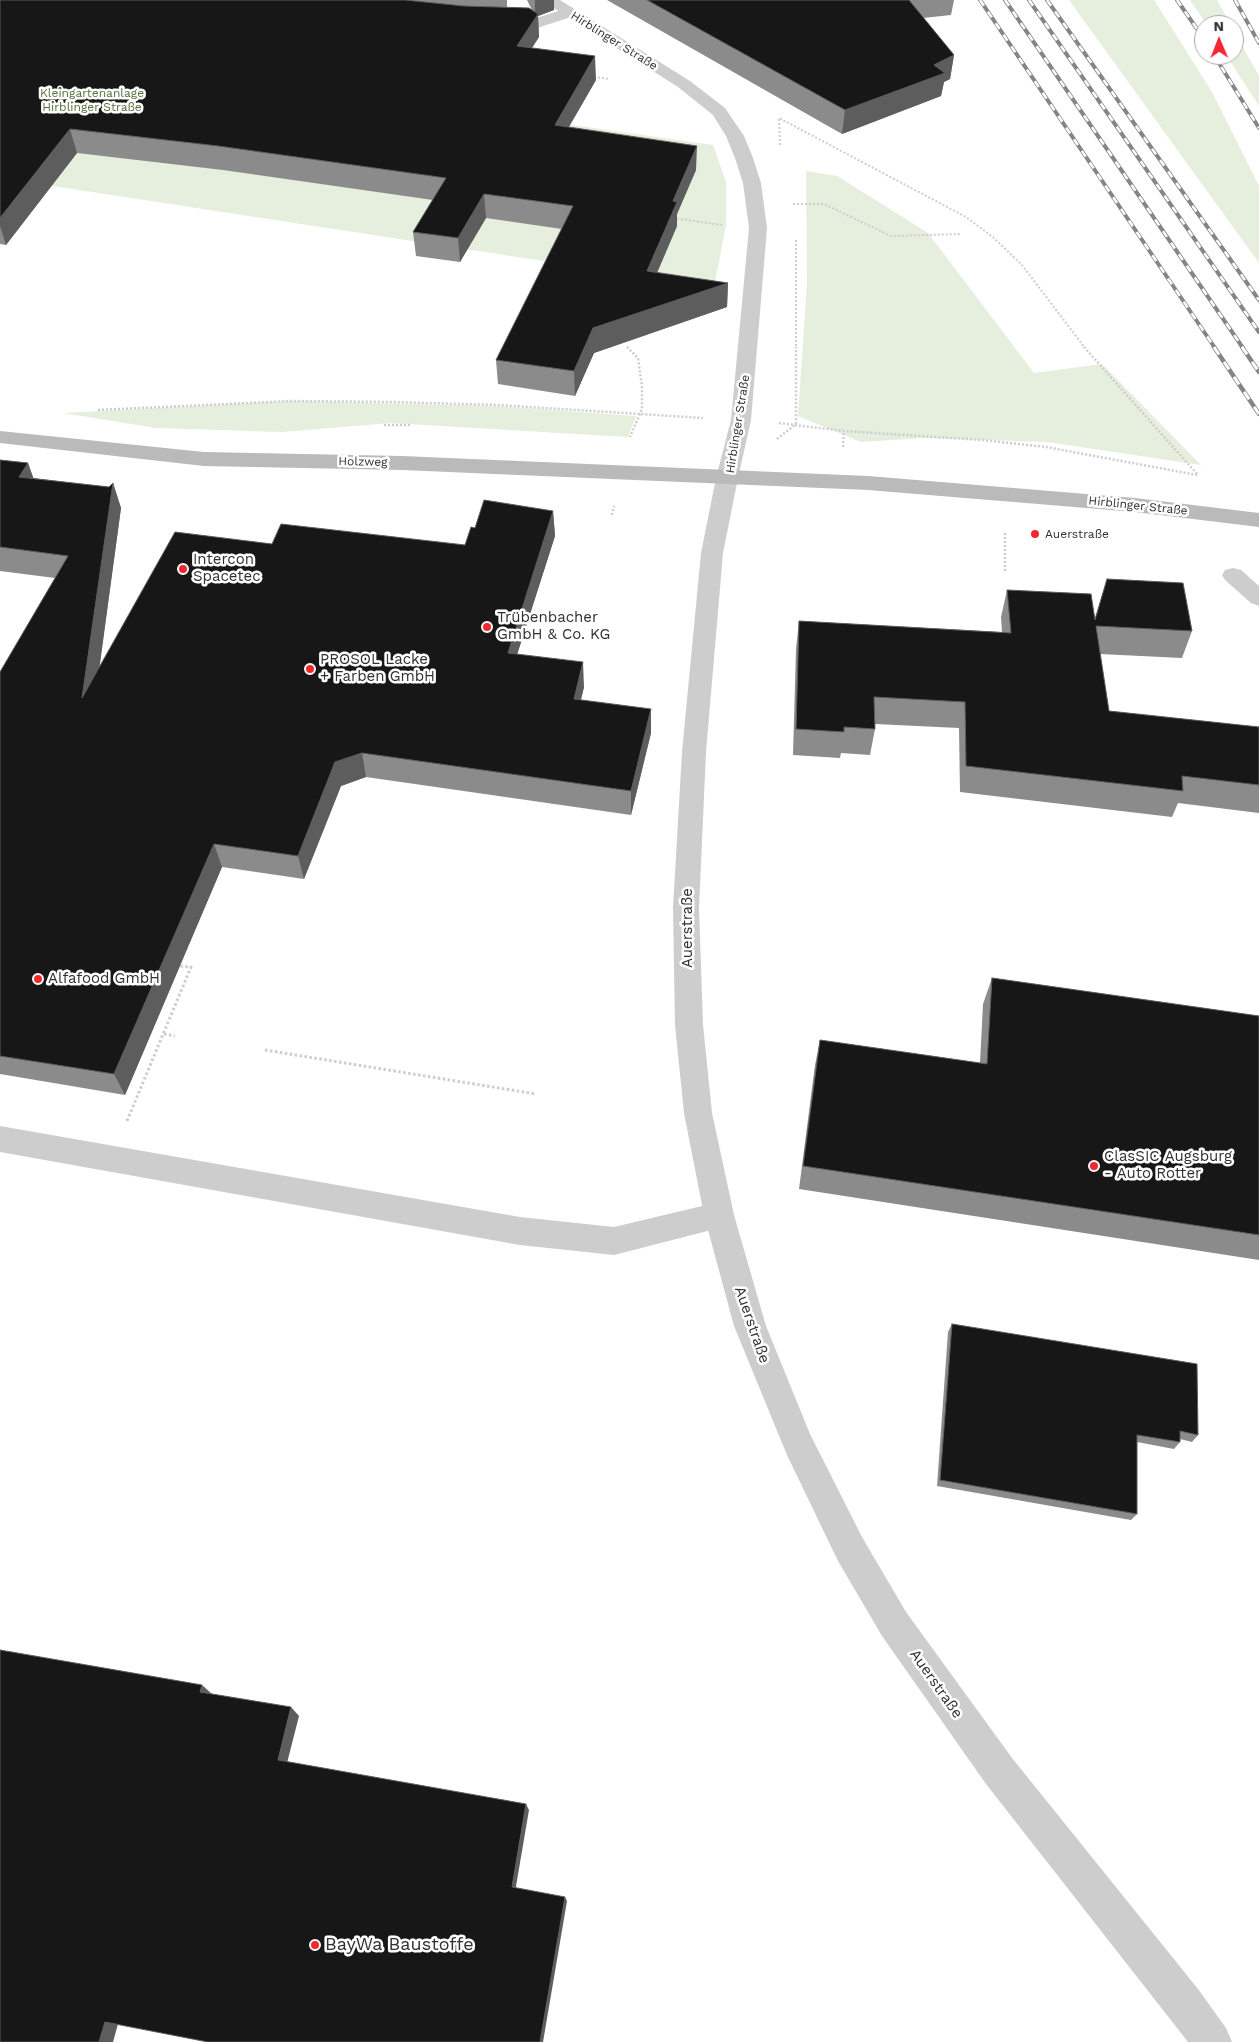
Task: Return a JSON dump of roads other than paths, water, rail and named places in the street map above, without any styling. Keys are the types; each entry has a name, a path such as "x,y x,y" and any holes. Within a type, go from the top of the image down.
{"main road":[{"name":"Holzweg","path":"0,437 204,459 402,463 727,478"},
{"name":"Hirblinger Straße","path":"727,478 868,483 1135,505 1259,520"}],"street":[{"name":"Hirblinger Straße","path":"549,0 684,84 719,112 735,136 744,158 752,183 758,228 741,420 727,478"},
{"path":"484,24 530,25 568,13"},
{"name":"Auerstraße","path":"727,478 712,553 697,709 686,908 689,1024 698,1113 719,1215 750,1326 798,1444 850,1549 894,1624 999,1771 1184,2003 1212,2042"},
{"path":"1233,575 1259,598"},
{"path":"0,1139 520,1231 614,1241 719,1215"}],"railway":[{"path":"980,0 1215,348"},
{"path":"1005,0 1243,348"},
{"path":"1029,0 1259,332"},
{"path":"1047,0 1259,300"},
{"path":"1177,0 1194,25"},
{"path":"1235,0 1259,43"},
{"path":"1220,65 1259,128"},
{"path":"1214,347 1259,414"},
{"path":"1242,347 1259,372"}],"place":[{"name":"Auerstraße","path":"1035,534"},
{"name":"Intercon Spacetec","path":"183,569"},
{"name":"Trübenbacher GmbH & Co. KG","path":"487,627"},
{"name":"PROSOL Lacke + Farben GmbH","path":"310,669"},
{"name":"Alfafood GmbH","path":"38,979"},
{"name":"ClasSIC Augsburg - Auto Rotter","path":"1094,1166"},
{"name":"BayWa Baustoffe","path":"315,1945"}],"park label":[{"name":"Kleingartenanlage Hirblinger Straße","path":"92,100"}]}
